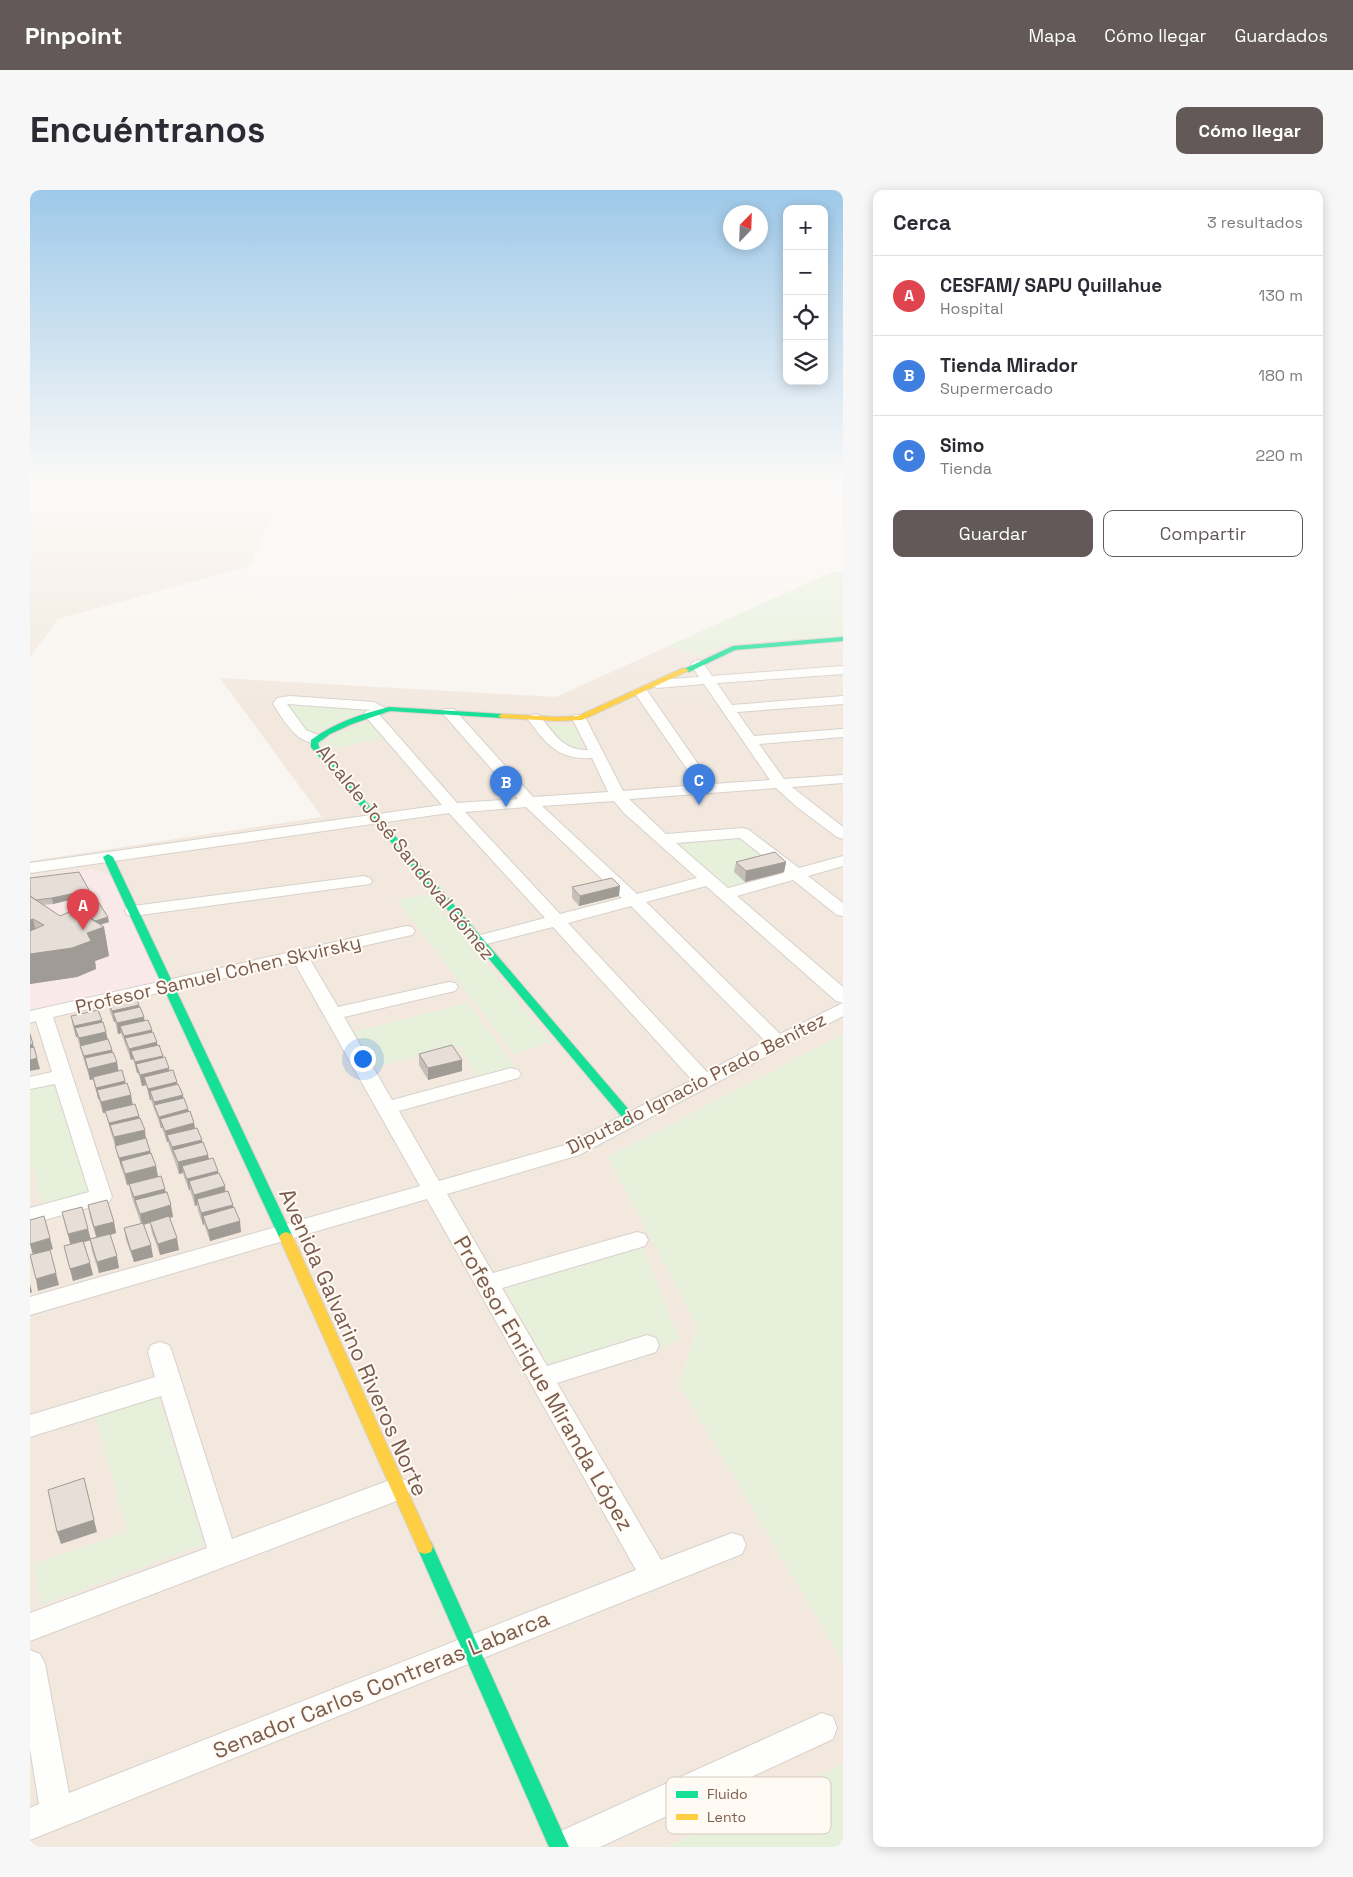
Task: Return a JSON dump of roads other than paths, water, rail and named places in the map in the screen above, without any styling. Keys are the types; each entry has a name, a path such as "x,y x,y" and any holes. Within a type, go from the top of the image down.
{"street":[{"name":"Alcalde José Sandoval Gómez","path":"631,1120 315,747 316,739 376,712 397,708 534,718 579,718 641,692 736,647 843,640"},
{"path":"697,664 780,784 802,804 841,831"},
{"name":"Alcalde José Sandoval Gómez","path":"657,684 843,670"},
{"path":"641,692 708,789"},
{"path":"316,739 301,733 280,702 290,700 374,706 376,712 453,808 704,1081"},
{"path":"729,709 843,700"},
{"path":"449,712 528,802 634,900 778,1042"},
{"path":"534,718 562,751 577,755 597,754"},
{"path":"579,718 618,796 629,810 843,997"},
{"path":"751,740 843,733"},
{"path":"30,868 453,808 843,779"},
{"path":"662,839 743,832 843,911"},
{"name":"Avenida Galvarino Riveros Norte","path":"108,857 284,1233 559,1847"},
{"path":"726,894 843,861"},
{"path":"479,941 710,880"},
{"path":"133,911 364,881"},
{"name":"Profesor Samuel Cohen Skvirsky","path":"36,1015 406,931"},
{"path":"299,956 434,1190"},
{"path":"332,1014 449,987"},
{"name":"Diputado Ignacio Prado Benítez","path":"30,1306 572,1150 843,1008"},
{"path":"31,1210 101,1197 63,1076 36,1015"},
{"path":"386,1108 511,1074"},
{"path":"30,1083 63,1076"},
{"name":"Profesor Enrique Miranda López","path":"434,1190 655,1576"},
{"path":"487,1284 637,1240"},
{"path":"541,1378 647,1344"},
{"path":"160,1352 222,1555"},
{"path":"30,1426 169,1384"},
{"path":"30,1627 398,1489"},
{"name":"Senador Carlos Contreras Labarca","path":"43,1819 732,1545"},
{"path":"30,1664 43,1819"},
{"path":"716,1777 822,1728"},
{"path":"564,1847 666,1800"}],"place":[{"name":"Simo","path":"699,805"},
{"name":"Tienda Mirador","path":"506,807"},
{"name":"CESFAM/ SAPU Quillahue","path":"83,930"}]}
